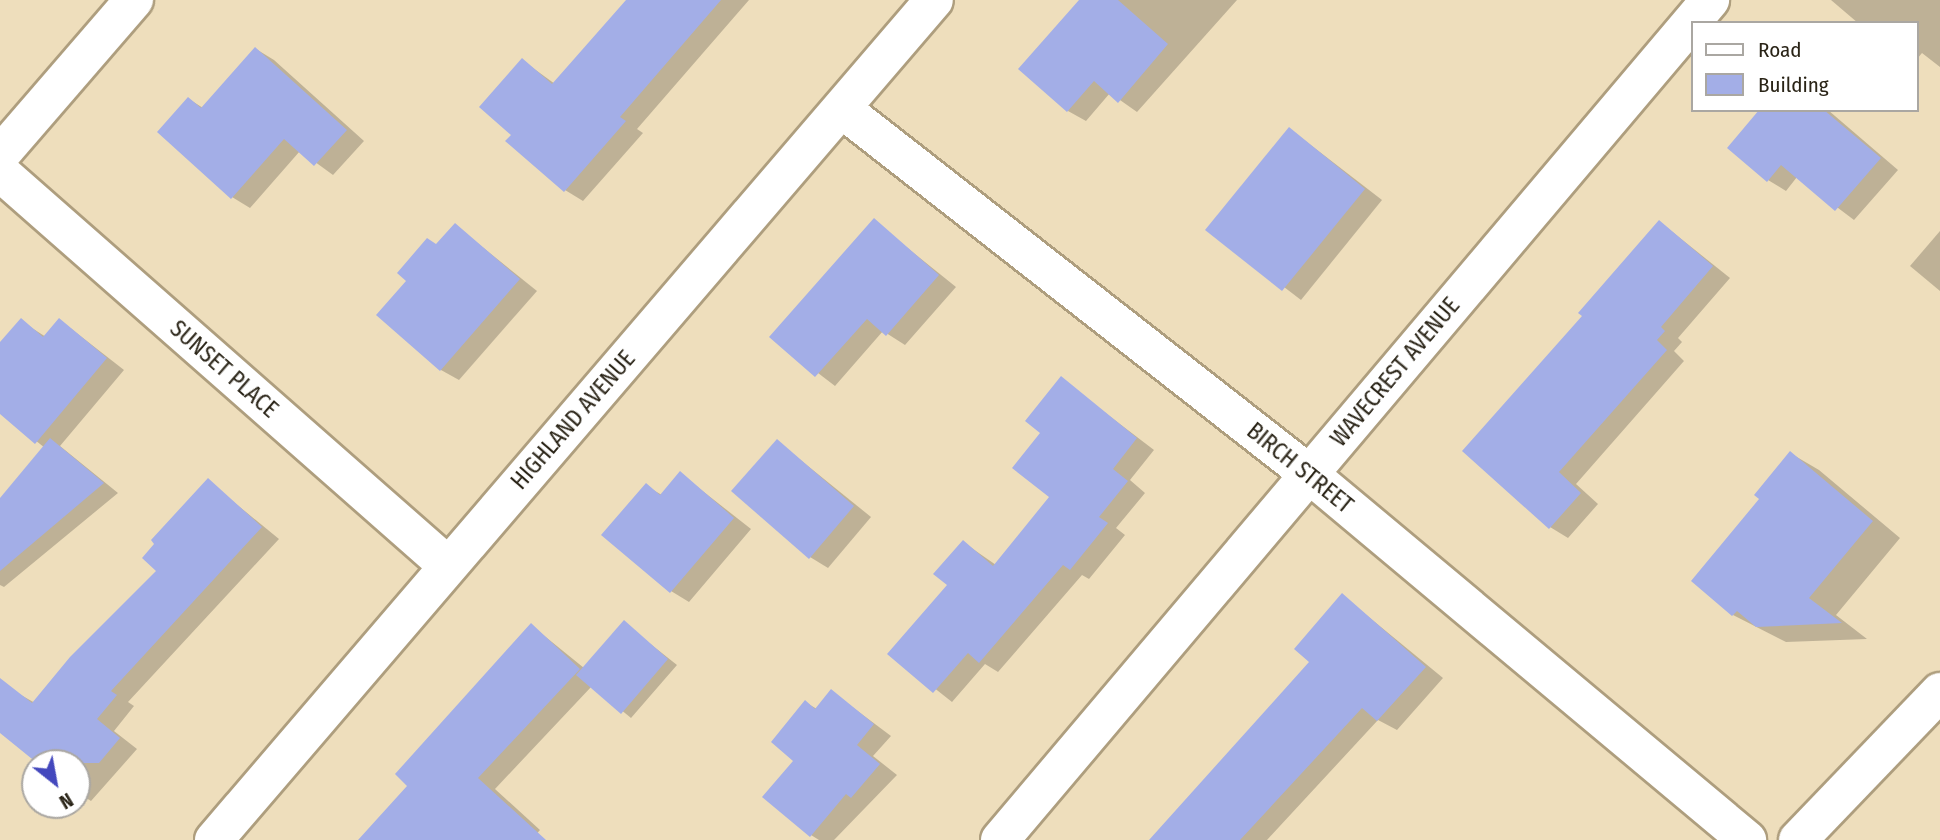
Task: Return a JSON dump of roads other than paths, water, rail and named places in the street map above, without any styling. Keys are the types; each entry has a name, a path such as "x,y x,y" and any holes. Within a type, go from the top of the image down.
{"street":[{"path":"0,155 134,0"},
{"name":"HIGHLAND AVENUE","path":"214,840 934,0"},
{"name":"WAVECREST AVENUE","path":"1692,21 1710,0"},
{"name":"WAVECREST AVENUE","path":"1000,840 1692,21"},
{"name":"BIRCH STREET","path":"842,109 1309,474 1747,840"},
{"name":"SUNSET PLACE","path":"0,172 447,565"},
{"path":"1798,840 1940,692"}]}
